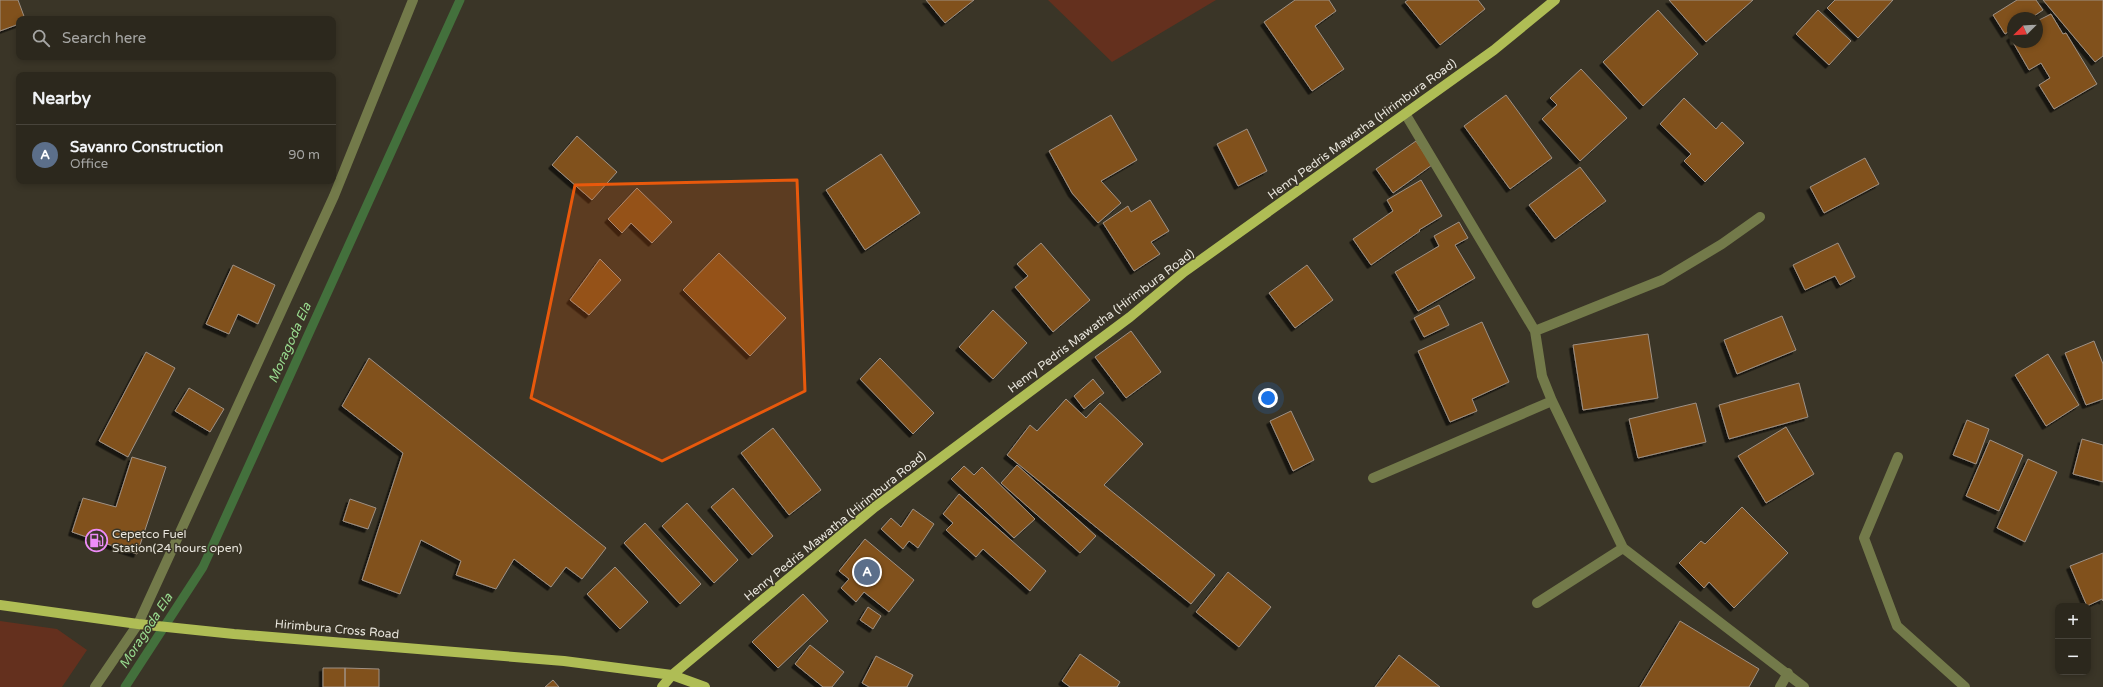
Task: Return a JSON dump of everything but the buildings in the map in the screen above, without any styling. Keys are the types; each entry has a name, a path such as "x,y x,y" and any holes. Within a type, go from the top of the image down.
{"main road":[{"name":"Henry Pedris Mawatha (Hirimbura Road)","path":"662,687 672,674 875,507 1130,318 1184,272 1406,115 1494,50 1555,0"},
{"name":"Hirimbura Cross Road","path":"0,605 138,624 234,634 564,661 672,674 705,687"}],"street":[{"path":"95,687 138,624 334,196 413,0"},
{"path":"1406,115 1535,330 1542,376 1552,401 1623,548 1788,673 1804,687"},
{"path":"1535,330 1662,280 1722,244 1760,217"},
{"path":"1373,478 1552,401"},
{"path":"1898,457 1864,538 1896,626 1965,687"},
{"path":"1537,603 1623,548"},
{"path":"1780,687 1788,673"}],"highlighted area":[{"path":"797,180 805,391 662,461 531,398 575,185"}],"shaded area":[{"path":"1048,0 1216,0 1112,62"},
{"path":"0,621 57,629 87,650 62,687 0,687"}],"waterway":[{"name":"Moragoda Ela","path":"125,687 203,567 460,0"}],"place":[{"name":"Cepetco Fuel Station(24 hours open)","path":"97,541"},
{"name":"Savanro Construction","path":"867,572"}]}
